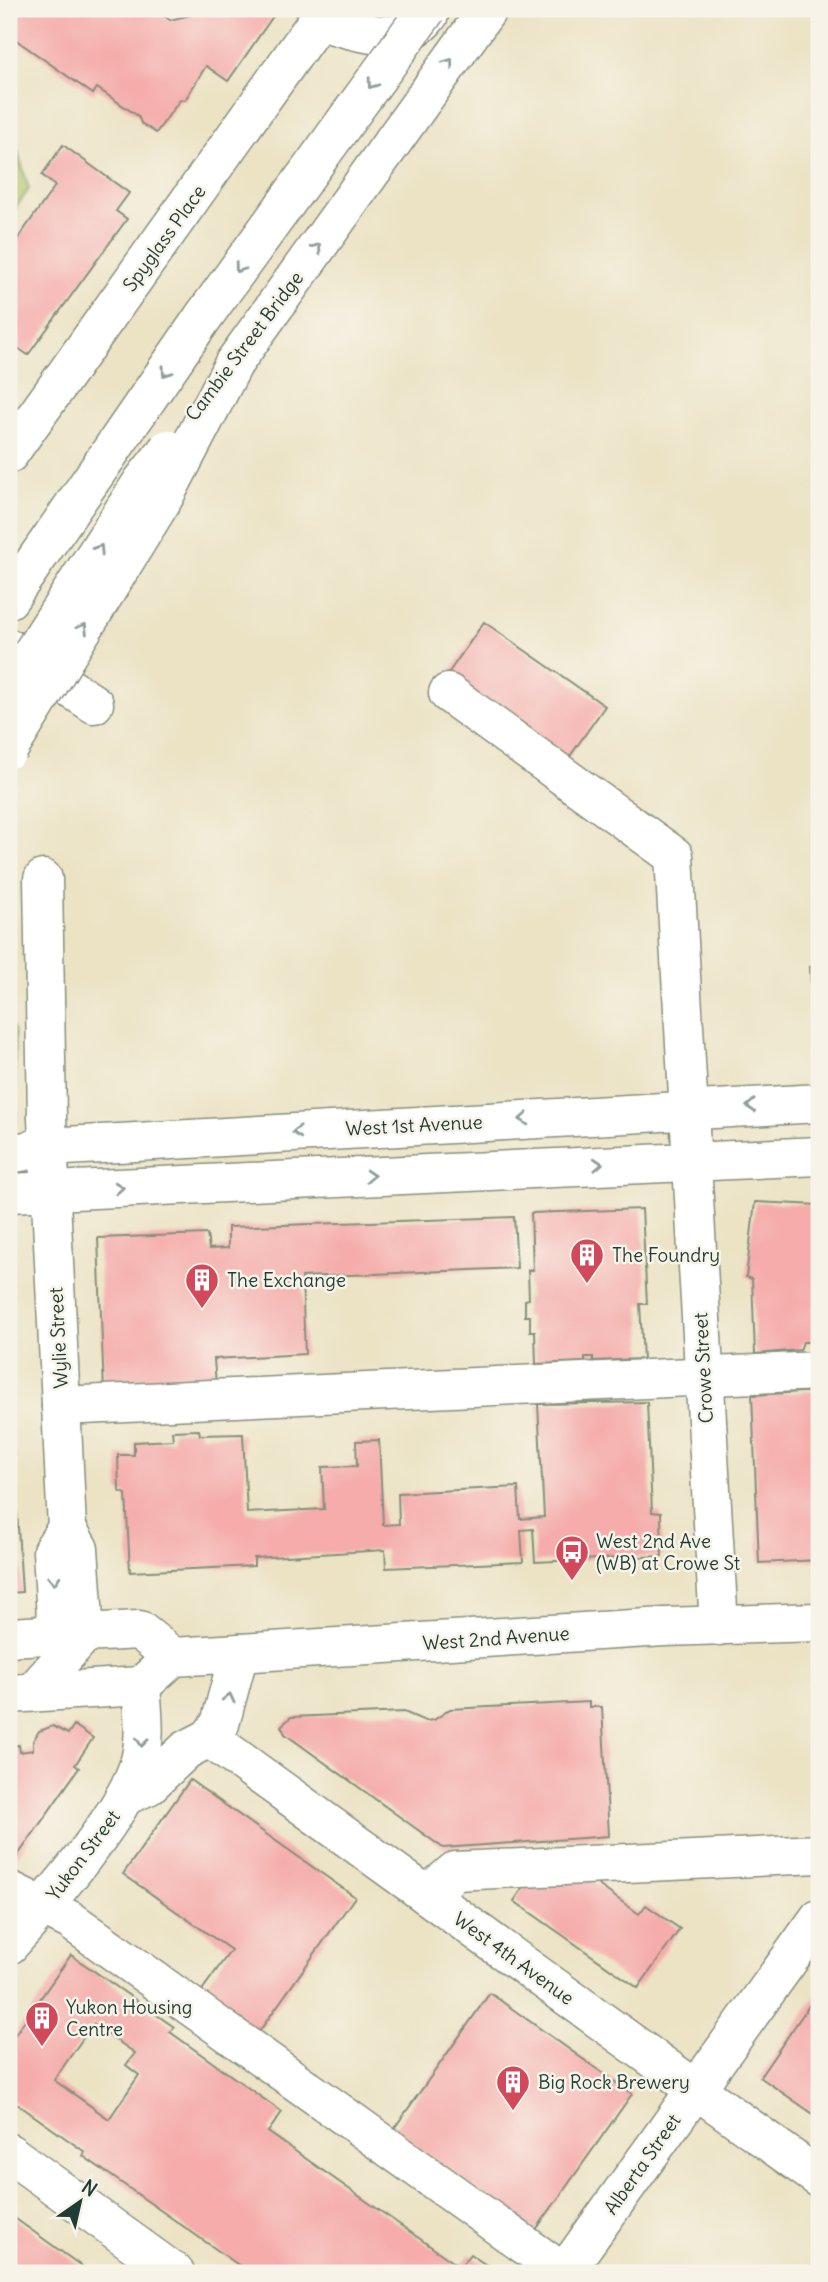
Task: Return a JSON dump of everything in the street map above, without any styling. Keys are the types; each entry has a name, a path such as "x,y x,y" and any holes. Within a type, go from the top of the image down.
{"street":[{"path":"9,598 204,316 427,9"},
{"name":"Spyglass Place","path":"9,454 322,15 396,36 423,23 433,9"},
{"name":"Cambie Street Bridge","path":"9,689 142,482 234,363 488,9"},
{"path":"9,749 163,499 234,363"},
{"path":"9,648 94,704"},
{"name":"Crowe Street","path":"448,693 674,856 719,1626"},
{"name":"Wylie Street","path":"43,879 48,1147 67,1528 79,1549 71,1634"},
{"name":"West 1st Avenue","path":"9,1154 48,1147 819,1103"},
{"path":"9,1193 819,1156"},
{"path":"61,1406 819,1371"},
{"name":"West 2nd Avenue","path":"173,1657 719,1626 815,1626"},
{"path":"9,1637 139,1630 173,1657 141,1686 21,1693"},
{"path":"21,1693 71,1634"},
{"name":"Yukon Street","path":"127,1795 148,1786 186,1750 209,1738 225,1713 239,1653"},
{"name":"Yukon Street","path":"9,1945 43,1907 127,1795 139,1764 143,1726 141,1686"},
{"name":"West 4th Avenue","path":"209,1738 819,2178"},
{"path":"427,1895 455,1871 819,1854"},
{"path":"9,1890 70,1920 564,2273"},
{"name":"Alberta Street","path":"564,2273 819,1918"},
{"path":"9,2153 175,2273"}],"green space":[{"path":"9,123 29,189 9,217"},
{"path":"9,1020 14,1031 16,1123 9,1123"}],"building":[{"path":"9,9 154,9 170,20 199,13 202,9 278,9 228,81 206,66 185,100 180,100 156,133 141,123 138,116 97,88 93,94 9,35"},
{"path":"63,145 129,193 116,211 127,219 28,355 9,342 9,251 55,186 42,175"},
{"path":"484,622 605,706 568,759 447,675"},
{"path":"819,966 819,1051 814,1051 810,967"},
{"path":"755,1202 819,1205 819,1342 803,1342 800,1350 755,1354 752,1279 746,1277"},
{"name":"The Foundry","path":"642,1209 647,1304 640,1304 643,1359 593,1361 593,1357 585,1357 585,1362 536,1364 535,1331 530,1331 530,1316 525,1316 525,1300 529,1299 528,1270 533,1270 531,1213"},
{"name":"The Exchange","path":"514,1217 517,1268 302,1277 305,1354 214,1359 216,1385 104,1393 98,1238 207,1234 209,1249 228,1248 228,1227"},
{"path":"9,1383 22,1592 9,1593"},
{"path":"819,1391 819,1560 759,1563 752,1395"},
{"path":"647,1402 652,1512 661,1513 662,1556 535,1562 533,1529 521,1530 523,1562 386,1568 385,1550 254,1558 254,1566 130,1572 126,1494 119,1491 118,1455 134,1455 134,1442 173,1440 172,1431 199,1430 200,1435 243,1434 247,1513 324,1509 322,1467 357,1466 356,1441 379,1440 383,1525 399,1524 398,1493 518,1487 520,1519 544,1517 538,1404"},
{"path":"589,1702 589,1707 602,1707 609,1836 443,1848 285,1734 281,1726 291,1717 404,1712 425,1721 434,1720 450,1709"},
{"path":"74,1725 93,1738 75,1765 79,1768 9,1868 9,1746 19,1745 20,1752 33,1750 33,1741 39,1731 53,1726 68,1734"},
{"path":"190,1780 355,1897 258,2033 200,1993 231,1950 123,1874"},
{"path":"590,1879 639,1914 646,1905 680,1929 638,1988 514,1901 527,1882"},
{"path":"71,1955 174,2027 170,2032 282,2112 268,2132 460,2267 470,2254 498,2273 250,2273 83,2156 85,2152 9,2098 9,2043","holes":["93,2024 135,2053 126,2065 139,2075 109,2119 54,2080"]},
{"path":"819,1991 819,2118 760,2077"},
{"name":"Big Rock Brewery","path":"490,1993 632,2094 535,2231 393,2130"},
{"path":"9,2214 91,2273 9,2273"}],"place":[{"name":"The Foundry","path":"587,1285"},
{"name":"The Exchange","path":"202,1310"},
{"name":"West 2nd Ave (WB) at Crowe St","path":"572,1582"},
{"name":"Yukon Housing Centre","path":"42,2048"},
{"name":"Big Rock Brewery","path":"513,2112"}]}
